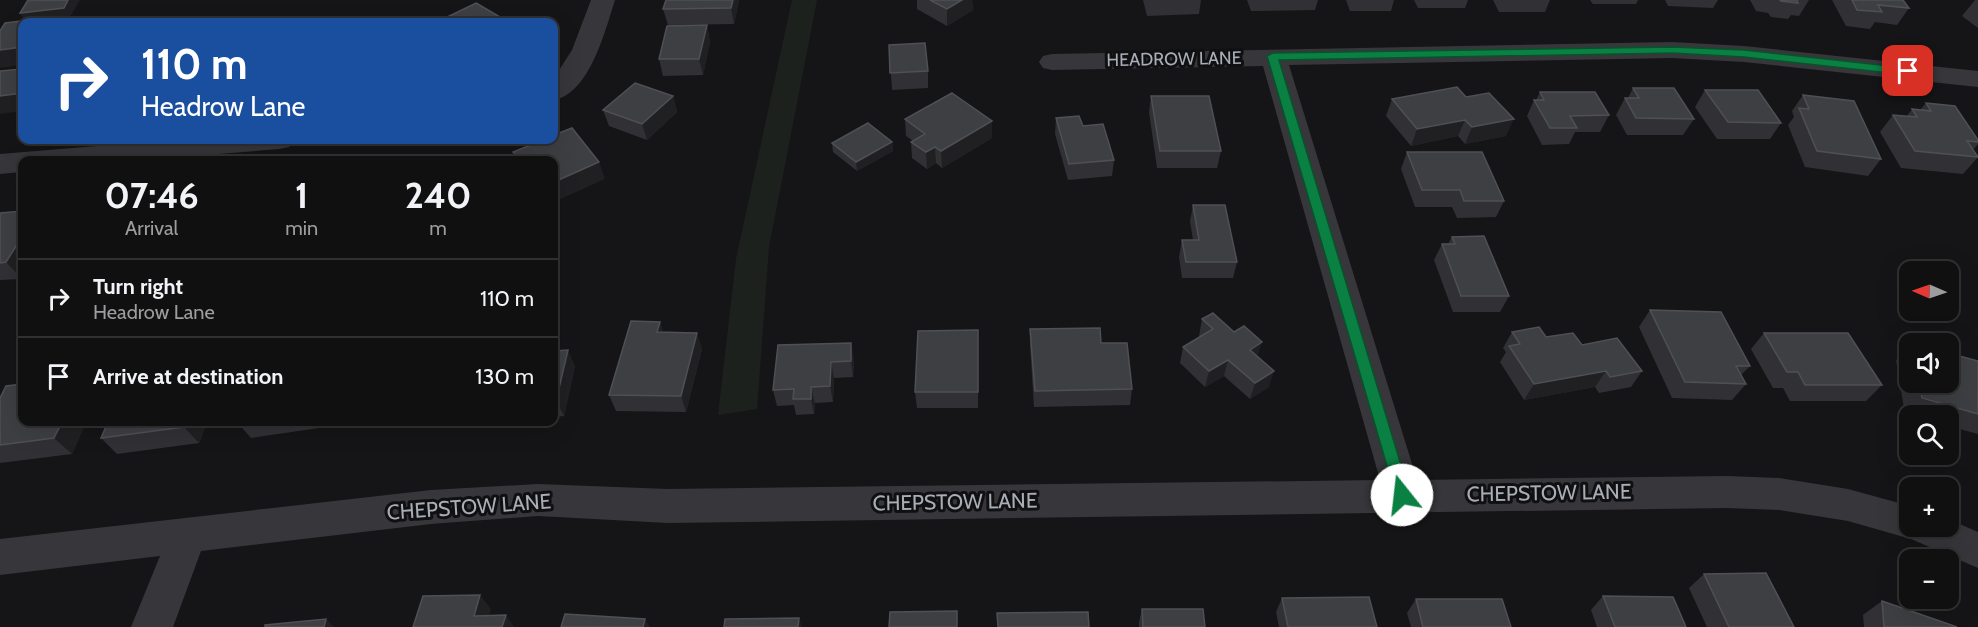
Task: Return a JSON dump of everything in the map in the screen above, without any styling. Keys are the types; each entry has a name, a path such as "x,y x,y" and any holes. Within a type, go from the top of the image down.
{"street":[{"path":"558,88 574,73 583,58 603,0"},
{"name":"HEADROW LANE","path":"1052,62 1672,50 1744,54 1978,79"},
{"path":"1273,56 1402,495"},
{"path":"85,156 230,144"},
{"path":"0,164 18,162"},
{"name":"CHEPSTOW LANE","path":"0,557 431,507 538,500 668,506 1727,492 1779,494 1848,505 1899,520"},
{"path":"152,627 187,536"},
{"name":"CHEPSTOW LANE","path":"1947,537 1978,550"},
{"path":"1955,537 1978,544"}],"shaded area":[{"path":"792,0 817,0 769,247 757,409 718,415 736,259"}],"building":[{"path":"28,0 68,0 64,8 20,13"},
{"path":"666,0 733,0 731,8 663,9"},
{"path":"930,0 962,0 947,9"},
{"path":"1797,0 1798,3 1781,1"},
{"path":"1852,0 1903,0 1909,8 1878,5 1882,12 1857,10"},
{"path":"476,3 502,18 445,18"},
{"path":"18,21 18,48 0,50 0,31 5,23"},
{"path":"707,25 699,59 659,59 667,26"},
{"path":"925,43 928,71 890,73 889,45"},
{"path":"18,69 18,94 0,96 0,71"},
{"path":"635,83 673,96 642,124 603,110"},
{"path":"1457,87 1466,97 1489,93 1514,119 1472,127 1465,120 1417,129 1392,99"},
{"path":"1633,88 1674,88 1694,119 1636,118 1625,98 1639,98"},
{"path":"1705,90 1758,90 1781,123 1728,122"},
{"path":"1540,92 1595,92 1609,115 1570,116 1577,128 1550,128 1534,100 1544,100"},
{"path":"952,93 992,121 941,151 935,147 926,152 911,142 925,134 905,119"},
{"path":"1803,95 1854,101 1881,159 1817,151 1799,108 1809,109"},
{"path":"1151,96 1209,96 1221,151 1160,151"},
{"path":"1926,103 1955,106 1978,140 1978,142 1967,141 1978,157 1915,151 1893,115 1917,117 1912,109 1931,111"},
{"path":"1079,116 1083,126 1103,124 1114,160 1069,164 1056,118"},
{"path":"868,123 892,142 856,162 832,143"},
{"path":"572,128 599,162 558,180 558,156 516,156 513,152 533,144 558,144 558,133"},
{"path":"1407,152 1482,152 1504,201 1464,201 1460,190 1422,190"},
{"path":"1193,205 1225,205 1237,262 1186,262 1182,240 1199,240"},
{"path":"18,211 18,243 6,262 0,263 0,213"},
{"path":"1484,236 1509,296 1461,296 1442,244 1455,244 1452,237"},
{"path":"1650,310 1721,312 1750,366 1736,366 1746,384 1685,382"},
{"path":"1213,313 1234,332 1244,326 1262,342 1250,350 1274,371 1255,383 1228,360 1209,371 1183,347 1213,329 1202,319"},
{"path":"631,321 660,322 657,332 697,333 681,396 609,395"},
{"path":"1539,327 1546,337 1573,333 1582,345 1617,338 1642,371 1610,377 1606,371 1534,384 1509,346 1520,344 1512,332"},
{"path":"1100,328 1101,343 1127,343 1132,389 1035,391 1030,329"},
{"path":"978,330 978,392 915,392 918,331"},
{"path":"1764,333 1848,333 1882,385 1805,385 1798,372 1787,372"},
{"path":"851,343 851,361 831,362 830,386 811,387 811,399 793,399 794,389 773,390 778,345"},
{"path":"568,350 558,392 558,351"},
{"path":"1959,356 1978,361 1978,414 1959,409 1959,405 1946,405 1922,398 1921,393 1959,393"},
{"path":"18,384 18,426 60,426 54,438 0,445 0,398 6,386"},
{"path":"106,426 185,426 184,427 101,438"},
{"path":"1766,573 1794,627 1729,627 1704,574"},
{"path":"480,595 474,616 506,615 502,627 413,627 423,596"},
{"path":"1603,596 1673,597 1686,627 1615,627"},
{"path":"1369,597 1377,627 1288,627 1282,598"},
{"path":"1416,599 1502,599 1511,627 1423,627"},
{"path":"1882,601 1899,607 1899,609 1905,609 1957,627 1884,627"},
{"path":"1142,609 1203,609 1205,627 1143,627"},
{"path":"957,611 957,627 889,627 890,612"},
{"path":"1088,612 1089,627 998,627 997,613"},
{"path":"565,614 645,619 643,627 561,627"},
{"path":"799,618 798,627 724,627 725,619"},
{"path":"326,619 324,627 265,627 265,625"}],"route":[{"path":"1402,495 1273,56 1672,50 1744,54 1908,71"}]}
